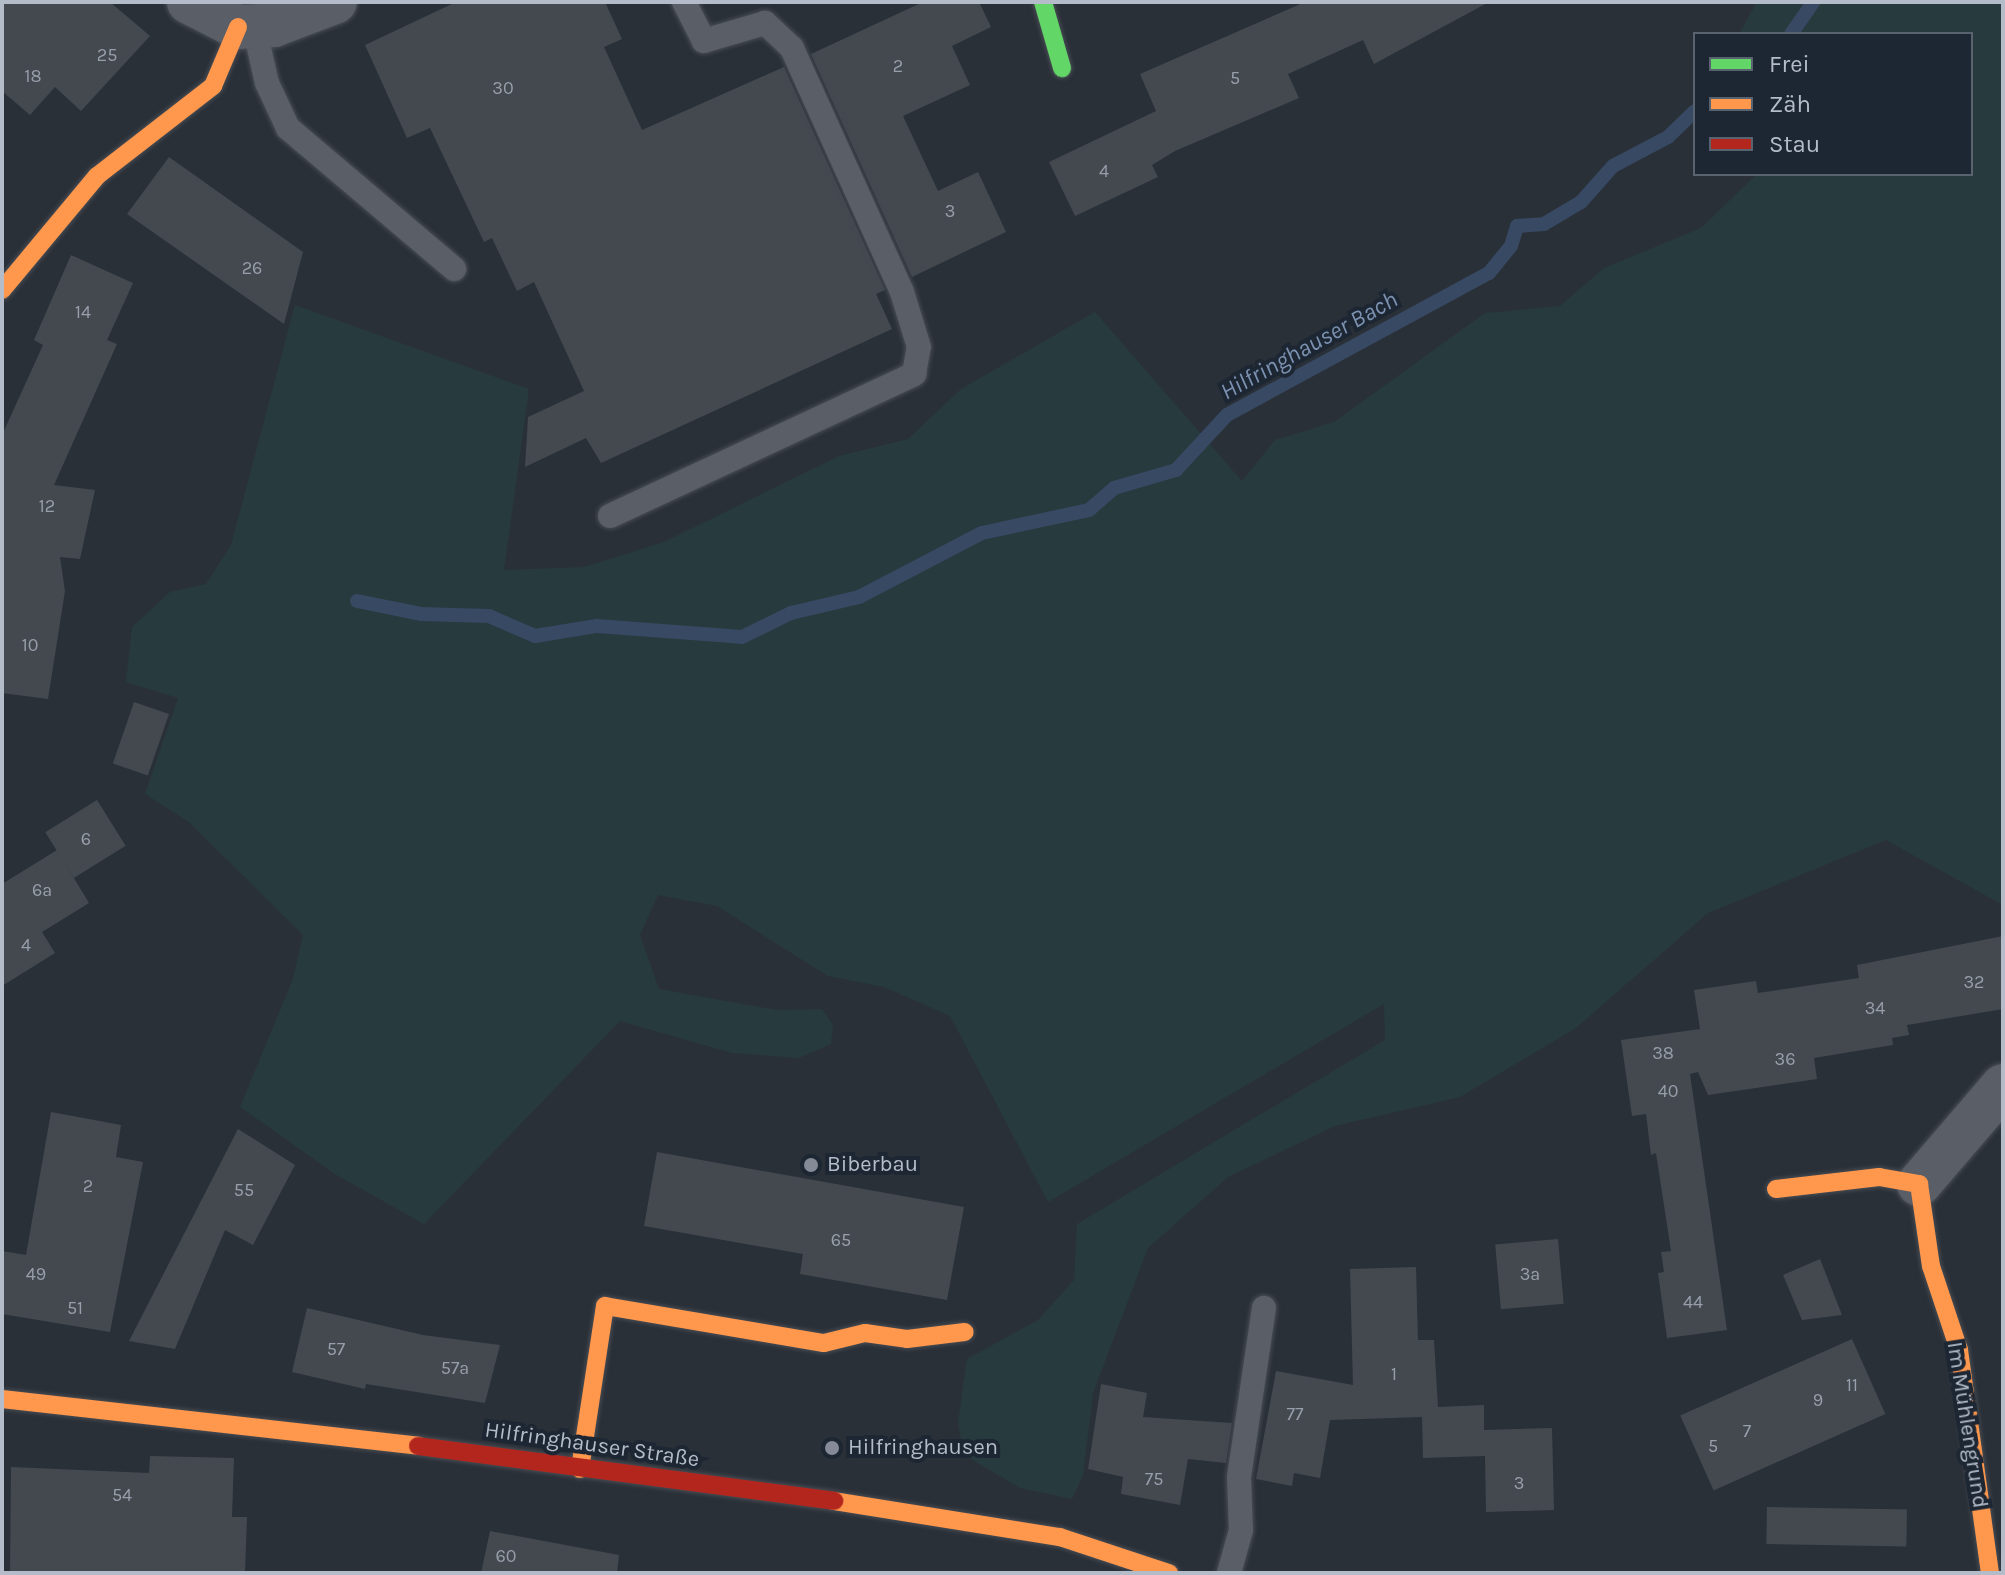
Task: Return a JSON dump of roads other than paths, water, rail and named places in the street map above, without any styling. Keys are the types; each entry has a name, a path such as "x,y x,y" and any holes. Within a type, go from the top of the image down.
{"street":[{"path":"189,2 246,27 335,2"},
{"path":"1043,2 1062,68"},
{"path":"2,290 97,176 213,86 246,27"},
{"path":"1776,1189 1879,1177 1919,1184 2003,1086"},
{"name":"Im Mühlengrund","path":"1919,1184 1931,1266 1959,1350 1990,1573"},
{"path":"580,1469 605,1306 824,1343 865,1333 907,1339 965,1332"},
{"name":"Hilfringhauser Straße","path":"2,1399 369,1439 1019,1528 1169,1573"}],"lane":[{"path":"610,516 914,374 919,347 902,292 792,48 765,23 704,41 684,2"},
{"path":"246,27 288,128 454,269"},
{"path":"1229,1573 1241,1530 1239,1477 1264,1308"}],"waterway":[{"name":"Hilfringhauser Bach","path":"1792,32 1813,2"},
{"name":"Hilfringhauser Bach","path":"357,601 421,614 489,616 535,636 597,626 742,637 791,613 859,597 982,533 1089,510 1114,488 1176,470 1227,415 1489,273 1511,246 1517,226 1544,224 1581,202 1613,166 1668,137 1693,113"}],"place":[{"name":"Biberbau","path":"811,1165"},
{"name":"Hilfringhausen","path":"832,1448"}]}
